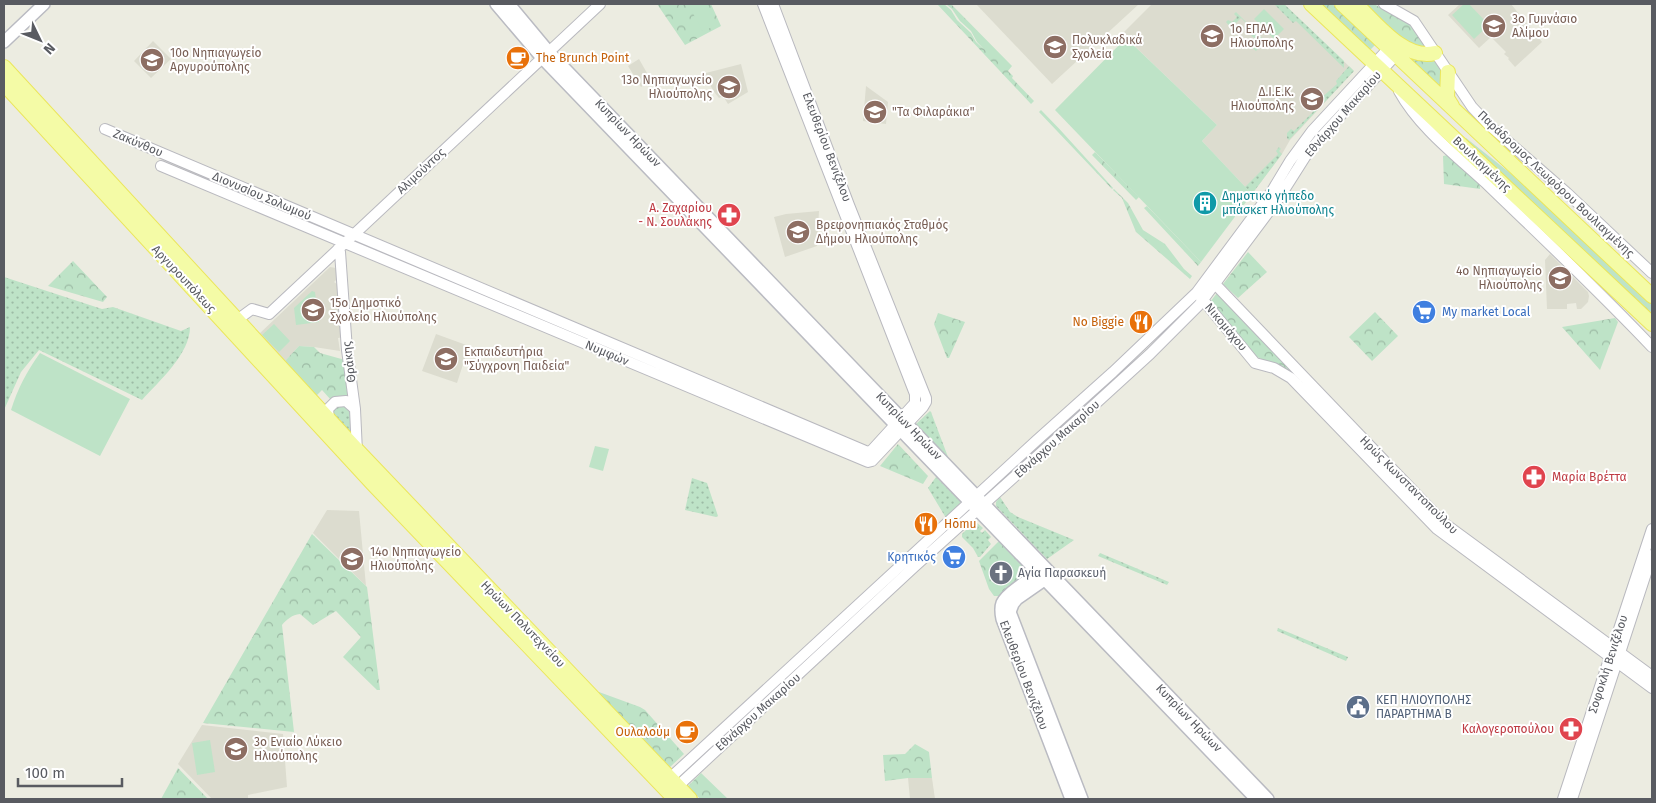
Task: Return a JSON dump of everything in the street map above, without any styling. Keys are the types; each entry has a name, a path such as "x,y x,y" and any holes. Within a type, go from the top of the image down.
{"main road":[{"path":"4,32 33,4"},
{"path":"4,42 44,4"},
{"path":"496,4 546,55"},
{"path":"509,4 546,55"},
{"name":"Βουλιαγμένης","path":"1311,4 1652,324"},
{"name":"Βουλιαγμένης","path":"1342,4 1651,292"},
{"path":"1356,4 1408,51 1426,55 1435,53"},
{"name":"Κυπρίων Ηρώων","path":"546,55 977,504 1268,799"},
{"name":"Αργυρουπόλεως","path":"4,67 357,450"},
{"path":"1448,72 1447,98 1453,108"},
{"name":"Αργυρουπόλεως","path":"4,84 364,474"},
{"name":"Ηρώων Πολυτεχνείου","path":"357,450 674,788"},
{"name":"Ηρώων Πολυτεχνείου","path":"364,474 674,788 690,799"},
{"name":"Κυπρίων Ηρώων","path":"1045,574 1256,799"},
{"name":"Ελευθερίου Βενιζέλου","path":"1045,574 1004,599 1000,610 1071,799"},
{"name":"Ελευθερίου Βενιζέλου","path":"1045,574 1017,599 1010,612 1082,799"}],"street":[{"name":"Αλιμούντος","path":"237,320 252,309 269,314 600,4"},
{"name":"Ελευθερίου Βενιζέλου","path":"763,4 914,394 915,403 901,424"},
{"name":"Ελευθερίου Βενιζέλου","path":"773,4 849,204 926,398 925,404 901,424"},
{"name":"Παράδρομος Λεωφόρου Βουλιαγμένης","path":"1384,4 1414,21 1472,107 1489,125 1567,193 1652,273"},
{"name":"Εθνάρχου Μακαρίου","path":"1200,296 1215,284 1279,198 1316,144 1392,51"},
{"name":"Εθνάρχου Μακαρίου","path":"674,788 977,504 1150,354 1200,296 1312,131 1378,67"},
{"path":"1394,81 1407,104 1423,123 1618,311 1652,347"},
{"name":"Ζακύνθου","path":"105,129 171,157"},
{"name":"Διονυσίου Σολωμού","path":"171,157 354,234"},
{"name":"Διονυσίου Σολωμού","path":"161,166 342,246"},
{"name":"Νυμφών","path":"354,234 868,457"},
{"name":"Νυμφών","path":"342,246 868,457"},
{"name":"Θράκης","path":"342,246 340,252 347,350 355,409 357,450 364,474"},
{"name":"Ηρώς Κωνσταντοπούλου","path":"1215,284 1444,523 1615,655 1652,688"},
{"name":"Νικομάχου","path":"1200,296 1255,362"},
{"name":"Ηρώς Κωνσταντοπούλου","path":"1255,362 1274,368 1291,378 1428,522 1442,534 1513,584 1564,624 1652,676"},
{"path":"330,420 328,409 335,402 346,402 355,409"},
{"path":"868,457 872,450 901,424"},
{"name":"Σοφοκλή Βενιζέλου","path":"1572,799 1652,529"},
{"name":"Σοφοκλή Βενιζέλου","path":"1563,799 1652,555"}],"shaded area":[{"name":"Πολυκλαδικά Σχολεία","path":"976,4 1139,4 1052,84"},
{"path":"1152,4 1284,4 1354,71 1290,140 1282,154 1252,194 1202,141 1217,125 1122,34"},
{"name":"3ο Γυμνάσιο Αλίμου","path":"1460,4 1511,4 1542,42 1515,67 1504,54 1506,52 1491,37 1479,48 1448,15"},
{"name":"10ο Νηπιαγωγείο Αργυρούπολης","path":"153,41 171,59 151,78 134,61"},
{"path":"639,59 651,80 641,87 628,66"},
{"name":"13ο Νηπιαγωγείο Ηλιούπολης","path":"741,64 748,92 728,104 723,96 719,98 709,81 702,74"},
{"name":"\"Τα Φιλαράκια\"","path":"866,86 888,102 886,124 863,121"},
{"name":"Βρεφονηπιακός Σταθμός Δήμου Ηλιούπολης","path":"819,211 817,246 785,257 774,217"},
{"name":"4ο Νηπιαγωγείο Ηλιούπολης","path":"1550,254 1588,292 1588,302 1581,309 1577,309 1576,303 1567,304 1567,309 1547,309 1545,260"},
{"name":"15ο Δημοτικό Σχολείο Ηλιούπολης","path":"330,267 336,268 337,279 334,282 338,285 343,337 338,338 340,351 299,346 285,361 259,334"},
{"name":"Εκπαιδευτήρια \"Σύγχρονη Παιδεία\"","path":"436,334 469,346 457,383 422,371"},
{"name":"14ο Νηπιαγωγείο Ηλιούπολης","path":"327,510 359,511 366,586 313,533"},
{"name":"3ο Ενιαίο Λύκειο Ηλιούπολης","path":"202,725 283,734 287,787 248,795 248,799 212,799 178,764"},
{"path":"908,778 932,778 935,799 910,799"}],"green space":[{"path":"657,4 711,4 721,26 685,45"},
{"path":"693,4 706,4 717,24 703,32 689,6"},
{"path":"937,4 944,4 951,10 957,20 971,33 976,42 1034,101 1031,104"},
{"path":"946,4 951,4 1012,66 1008,71 1013,76 1012,78 977,42 971,31"},
{"path":"1274,4 1284,4 1344,61 1344,68 1296,21 1293,23"},
{"path":"1320,4 1332,4 1376,44 1370,50"},
{"path":"1361,4 1374,4 1409,24 1427,48 1413,49"},
{"path":"1464,4 1469,4 1489,25 1474,39 1452,15"},
{"path":"1264,9 1284,29 1274,39 1254,19"},
{"path":"1236,12 1265,41 1256,51 1249,45 1255,39 1246,30 1249,26 1241,18 1231,28 1226,22 1228,20 1232,22 1237,17 1234,14"},
{"path":"1126,38 1217,125 1202,141 1252,194 1201,262 1055,110"},
{"path":"1406,55 1434,61 1444,74 1443,90"},
{"path":"1349,66 1354,71 1289,140 1287,133 1291,129 1294,131 1313,112 1311,107 1337,84 1336,81"},
{"path":"1041,110 1113,188 1112,189 1039,112"},
{"path":"1465,139 1524,184 1652,304 1652,313"},
{"path":"1279,147 1281,149 1279,151 1282,154 1252,194 1245,187 1278,154 1276,151"},
{"path":"1095,152 1139,197 1136,200 1092,155"},
{"path":"1448,155 1480,184 1480,189 1444,184 1443,156"},
{"path":"1114,189 1128,203 1143,230 1165,244 1184,269 1192,276 1190,279 1136,232 1122,198"},
{"path":"1147,206 1201,262 1198,266 1144,208"},
{"path":"1248,252 1267,272 1238,298 1223,284"},
{"path":"73,261 107,297 103,302 48,286"},
{"path":"4,277 102,309 113,307 181,331 190,327 189,337 179,357 165,376 142,400 39,350 21,372 4,410"},
{"path":"312,291 315,292 319,322 296,325 294,308"},
{"path":"1217,293 1291,370 1288,371 1255,356 1210,302"},
{"path":"1375,312 1398,336 1372,361 1349,337"},
{"path":"938,313 965,322 949,358 947,358 934,324"},
{"path":"1615,318 1618,322 1600,370 1562,327"},
{"path":"274,324 290,341 279,352 262,335"},
{"path":"299,346 314,347 320,353 345,360 349,396 336,397 331,400 322,390 316,396 284,362"},
{"path":"40,353 130,399 100,456 11,410 23,380"},
{"path":"339,406 345,406 350,410 350,434 332,415 333,411"},
{"path":"931,412 948,457 916,424"},
{"path":"898,444 928,476 923,484 880,466"},
{"path":"595,446 609,449 603,471 589,467"},
{"path":"936,477 960,501 961,505 946,518 928,488"},
{"path":"692,478 707,483 718,516 685,510"},
{"path":"1000,497 1010,512 1018,517 1074,540 1047,559 996,506 996,502"},
{"path":"976,522 983,528 980,531 982,533 985,530 991,537 988,540 991,544 980,557 962,537 962,534"},
{"path":"312,534 367,587 380,690 377,690 343,657 361,637 336,611 313,625 300,614 290,618 282,625 294,732 203,723"},
{"path":"999,541 1028,570 1001,596 994,596 989,589 979,561"},
{"path":"1100,553 1169,582 1167,585 1098,556"},
{"path":"1278,628 1348,657 1346,661 1277,631"},
{"path":"599,692 645,710 684,754 669,768 597,693"},
{"path":"210,740 215,772 197,775 192,743"},
{"path":"915,744 929,752 932,778 908,778 885,781 883,755 905,754"},
{"path":"178,768 208,799 161,799"},
{"path":"701,773 728,799 700,799 688,786"}],"place":[{"name":"3ο Γυμνάσιο Αλίμου","path":"1494,26"},
{"name":"1ο ΕΠΑΛ Ηλιούπολης","path":"1212,36"},
{"name":"Πολυκλαδικά Σχολεία","path":"1055,47"},
{"name":"The Brunch Point","path":"518,58"},
{"name":"10ο Νηπιαγωγείο Αργυρούπολης","path":"152,60"},
{"name":"13ο Νηπιαγωγείο Ηλιούπολης","path":"729,87"},
{"name":"Δ.Ι.Ε.Κ. Ηλιούπολης","path":"1312,99"},
{"name":"\"Τα Φιλαράκια\"","path":"875,112"},
{"name":"Δημοτικό γήπεδο μπάσκετ Ηλιούπολης","path":"1205,203"},
{"name":"Α. Ζαχαρίου - Ν. Σουλάκης","path":"729,215"},
{"name":"Βρεφονηπιακός Σταθμός Δήμου Ηλιούπολης","path":"798,232"},
{"name":"4ο Νηπιαγωγείο Ηλιούπολης","path":"1560,278"},
{"name":"15ο Δημοτικό Σχολείο Ηλιούπολης","path":"313,310"},
{"name":"My market Local","path":"1424,312"},
{"name":"Νο Biggie","path":"1141,322"},
{"name":"Εκπαιδευτήρια \"Σύγχρονη Παιδεία\"","path":"446,359"},
{"name":"Μαρία Βρέττα","path":"1534,477"},
{"name":"Hōmu","path":"926,524"},
{"name":"Κρητικός","path":"954,557"},
{"name":"14ο Νηπιαγωγείο Ηλιούπολης","path":"352,559"},
{"name":"Αγία Παρασκευή","path":"1001,573"},
{"name":"ΚΕΠ ΗΛΙΟΥΠΟΛΗΣ ΠΑΡΑΡΤΗΜΑ Β","path":"1358,707"},
{"name":"Καλογεροπούλου","path":"1571,729"},
{"name":"Ουλαλούμ","path":"687,732"},
{"name":"3ο Ενιαίο Λύκειο Ηλιούπολης","path":"236,749"}]}
